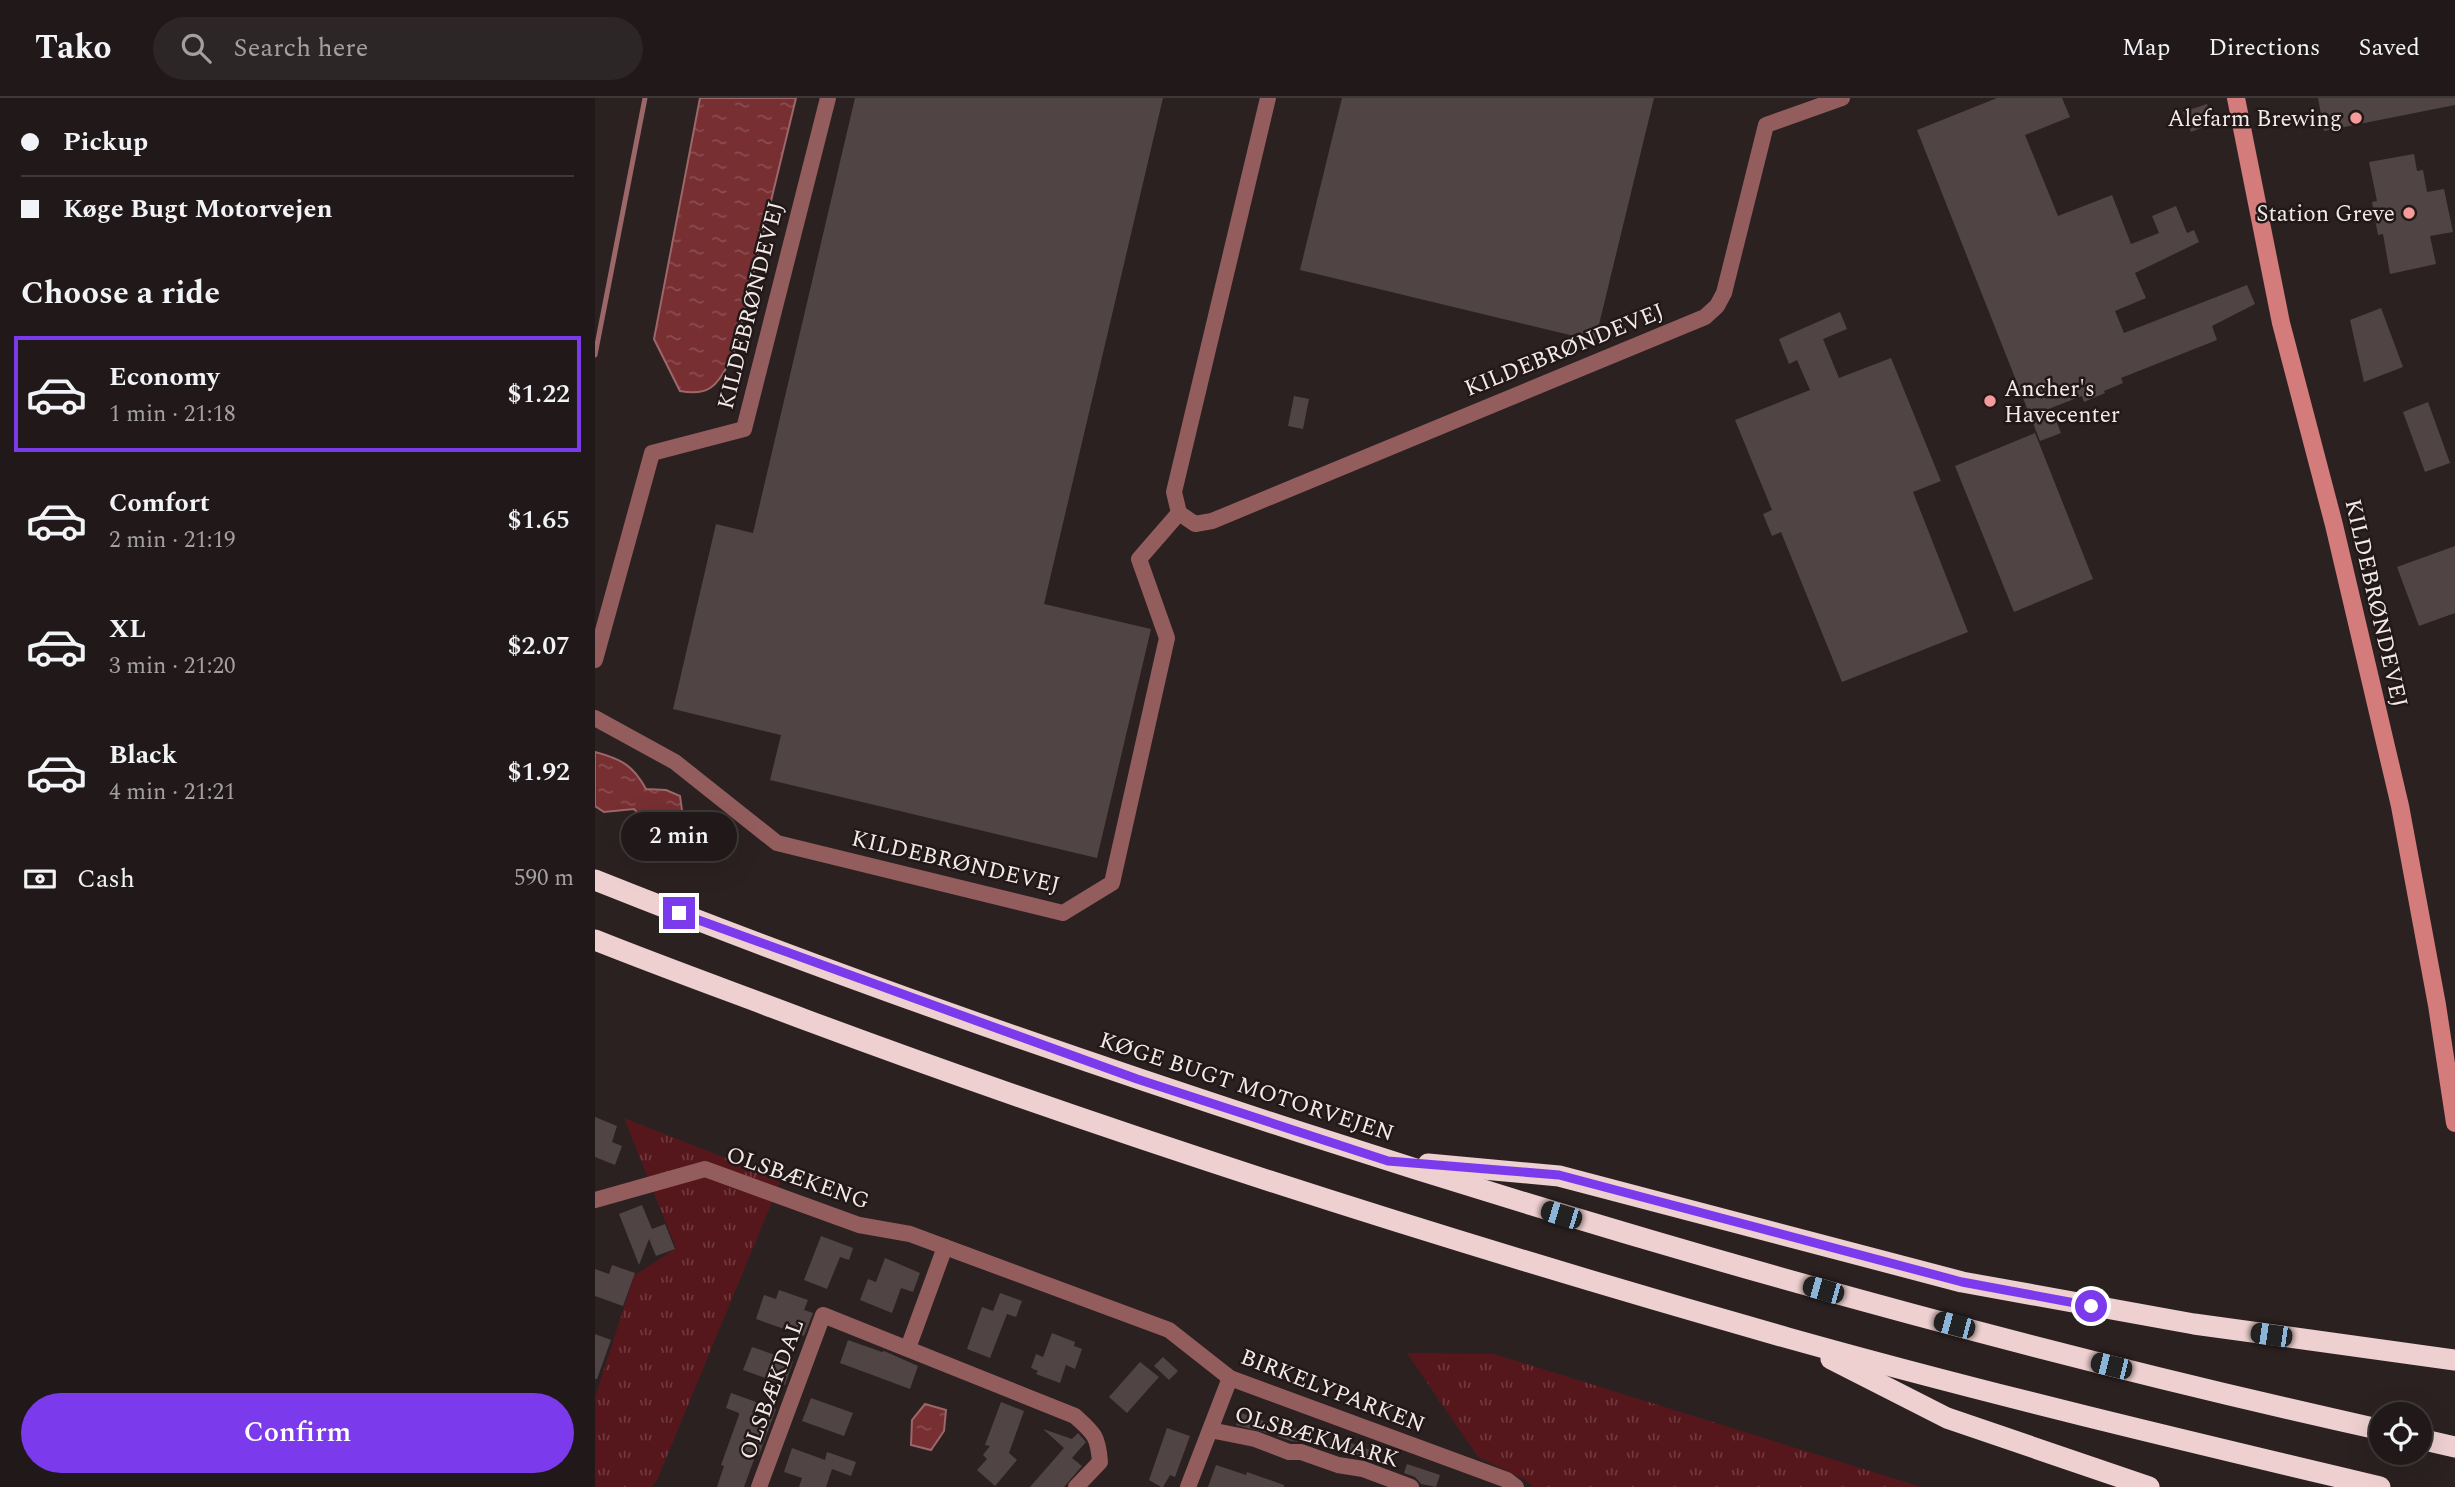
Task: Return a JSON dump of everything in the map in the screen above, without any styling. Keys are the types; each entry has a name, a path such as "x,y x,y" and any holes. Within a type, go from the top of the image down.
{"highway":[{"name":"KØGE BUGT MOTORVEJEN","path":"595,880 928,1005 1124,1075 1561,1215 1823,1290 2189,1385 2369,1427"},
{"path":"595,940 910,1058 1112,1129 1366,1212 1792,1339 2022,1400 2380,1487"},
{"path":"1388,1161 1559,1175 1962,1282 2194,1324 2455,1360"},
{"path":"1792,1339 1947,1418 2148,1487"},
{"path":"2432,1442 2455,1447"}],"street":[{"name":"KILDEBRØNDEVEJ","path":"595,660 652,453 744,429 828,98"},
{"path":"1179,513 1174,492 1268,98"},
{"name":"KILDEBRØNDEVEJ","path":"595,718 675,762 777,843 1063,913 1112,883 1167,638 1139,559 1179,513 1195,524 1212,521 1705,317 1717,306 1724,293 1766,125 1842,98"},
{"name":"KILDEBRØNDEVEJ","path":"2236,98 2281,323 2334,525 2400,806 2437,1005 2455,1123"},
{"name":"OLSBÆKENG","path":"595,1200 705,1168 859,1224 911,1234 945,1247"},
{"path":"908,1348 945,1247"},
{"name":"BIRKELYPARKEN","path":"945,1247 1169,1330 1230,1378 1507,1479 1516,1487"},
{"name":"OLSBÆKDAL","path":"759,1487 823,1315 1075,1416 1094,1433 1100,1462 1076,1487"},
{"name":"OLSBÆKMARK","path":"1188,1487 1230,1378"},
{"name":"OLSBÆKMARK","path":"1210,1430 1255,1439 1289,1452 1301,1452 1338,1465 1363,1469 1411,1487"}],"green space":[{"path":"624,1118 781,1180 657,1480 651,1487 595,1487 595,1398 634,1276 676,1248"},
{"path":"1407,1353 1494,1354 1921,1487 1533,1487 1524,1479 1478,1457"}],"water":[{"path":"700,98 796,98 733,357 713,386 700,392 691,392 680,391 654,339"},
{"path":"595,752 625,764 646,789 666,790 680,796 682,810 672,831 653,829 634,809 604,812 595,806"},
{"path":"925,1404 946,1410 944,1431 931,1450 911,1445 912,1420"}],"building":[{"path":"855,98 1163,98 1044,604 1151,629 1097,858 770,780 781,735 673,709 716,524 753,533"},
{"path":"1342,98 1654,98 1595,341 1300,270"},
{"path":"1997,98 2062,98 2070,117 2025,135 2058,216 2112,195 2131,244 2159,233 2152,216 2176,206 2187,233 2194,230 2199,242 2135,273 2146,298 2115,311 2124,333 2247,285 2255,304 2212,326 2217,340 2121,378 2123,383 2084,402 2082,396 2051,408 2061,433 2040,441 1917,130"},
{"name":"Alefarm Brewing","path":"2318,98 2455,98 2455,105 2324,131"},
{"path":"2207,104 2214,123 2191,132 2183,112"},
{"path":"2414,154 2417,171 2423,170 2427,192 2444,189 2453,232 2430,236 2436,264 2390,274 2383,234 2378,235 2372,202 2377,201 2369,162"},
{"path":"2381,308 2403,367 2364,382 2350,320"},
{"path":"1840,312 1847,329 1823,339 1839,378 1891,358 1941,481 1913,492 1968,632 1842,682 1781,532 1772,536 1763,514 1772,510 1735,420 1810,390 1797,360 1789,364 1779,339"},
{"path":"1294,396 1309,399 1303,429 1288,426"},
{"path":"2428,402 2450,463 2425,472 2403,412"},
{"path":"2035,433 2093,579 2014,612 1955,466"},
{"path":"2455,546 2455,613 2419,626 2397,567"},
{"path":"595,1117 617,1126 612,1142 622,1146 615,1165 595,1157"},
{"path":"642,1205 652,1229 665,1224 675,1249 656,1256 649,1239 639,1265 619,1214"},
{"path":"821,1236 853,1248 849,1260 840,1257 827,1289 804,1280"},
{"path":"885,1258 920,1273 913,1292 901,1288 892,1313 860,1300 868,1279 876,1282"},
{"path":"612,1265 635,1273 623,1306 595,1296 595,1269 609,1274"},
{"path":"779,1290 808,1300 804,1310 813,1313 804,1336 756,1319 764,1295 776,1299"},
{"path":"1000,1293 1022,1301 1016,1317 1007,1314 990,1358 967,1349 982,1307 993,1311"},
{"path":"1052,1333 1075,1342 1074,1346 1082,1349 1075,1369 1066,1365 1060,1383 1036,1374 1038,1371 1031,1368 1036,1354 1043,1357"},
{"path":"595,1334 611,1340 597,1379 595,1379"},
{"path":"848,1340 884,1351 918,1366 910,1389 840,1363"},
{"path":"752,1347 793,1361 785,1385 743,1370"},
{"path":"1163,1357 1178,1371 1169,1380 1154,1366"},
{"path":"1140,1362 1159,1377 1127,1413 1109,1397"},
{"path":"731,1393 776,1409 744,1487 717,1487 724,1466 721,1465 739,1415 726,1408"},
{"path":"811,1398 853,1413 844,1436 802,1421"},
{"path":"1001,1402 1024,1411 1009,1453 1017,1460 995,1486 977,1470 987,1459 983,1455 990,1446 985,1445"},
{"path":"1241,1413 1275,1425 1271,1434 1236,1425"},
{"path":"1282,1424 1307,1433 1304,1442 1277,1436"},
{"path":"1167,1428 1190,1436 1175,1477 1170,1475 1161,1487 1149,1480"},
{"path":"1043,1429 1072,1439 1078,1433 1086,1442 1072,1458 1082,1466 1064,1487 1030,1487 1064,1448"},
{"path":"1337,1438 1370,1450 1367,1459 1332,1451"},
{"path":"792,1448 825,1460 827,1452 856,1462 851,1476 832,1469 826,1487 799,1487 802,1478 784,1472"},
{"path":"1407,1464 1440,1475 1436,1487 1421,1484 1415,1477 1404,1473"},
{"path":"1216,1465 1246,1475 1247,1472 1284,1487 1208,1487"}],"waterway":[{"path":"595,355 645,98"}],"place":[{"name":"Alefarm Brewing","path":"2356,118"},
{"name":"Station Greve","path":"2409,213"},
{"name":"Ancher's Havecenter","path":"1990,401"}],"route":[{"path":"679,913 1137,1079 1388,1161 1559,1175 1962,1282 2091,1306"}]}
